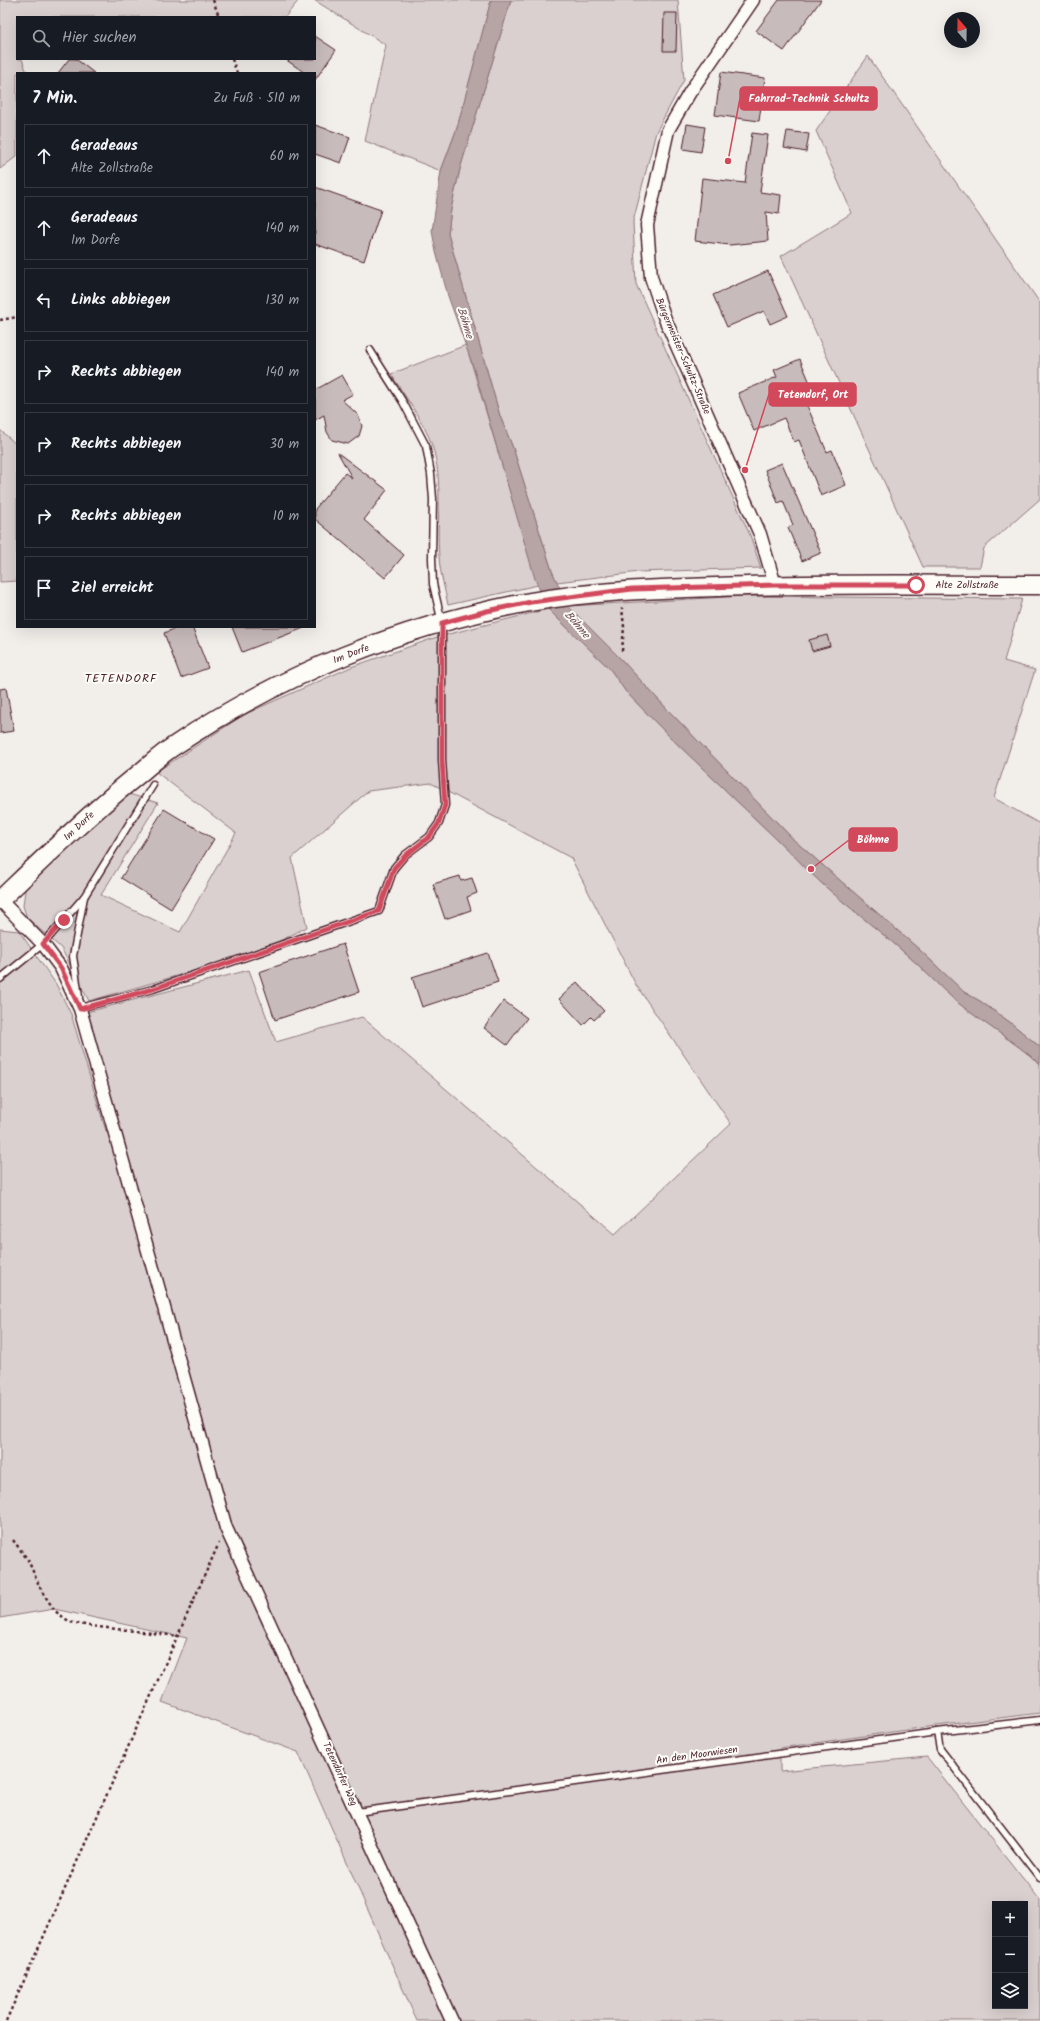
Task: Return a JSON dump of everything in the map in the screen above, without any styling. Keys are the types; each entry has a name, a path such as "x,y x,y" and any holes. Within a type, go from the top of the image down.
{"street":[{"name":"Bürgermeister-Schultz-Straße","path":"753,0 690,92 668,130 647,225 651,277 665,319 758,527 775,585"},
{"name":"Alte Zollstraße","path":"775,585 1040,585"},
{"name":"Im Dorfe","path":"0,900 107,800 173,747 238,707 296,677 345,655 442,623 487,611 574,595 620,590 775,585"},
{"name":"Tetendorfer Weg","path":"0,900 43,944 61,968 80,1009 226,1528 452,2021"}],"lane":[{"path":"84,897 73,956 80,1009 153,989 379,911 394,868 406,855 429,837 439,823 445,805 442,760 442,623 434,584 432,558 433,499 431,474 426,446 403,402 370,350"},
{"path":"0,983 2,978 43,944 84,897 153,785"},
{"name":"An den Moorwiesen","path":"357,1812 937,1732 1040,1720"},
{"path":"937,1732 940,1749 1040,1878"}],"path":[{"path":"213,0 219,16"},
{"path":"232,60 237,72"},
{"path":"0,320 16,317"},
{"path":"620,590 624,627 622,651"},
{"path":"6,2021 226,1528"},
{"path":"13,1540 28,1560 41,1590 55,1611 70,1622 90,1626 178,1636"}],"shaded area":[{"path":"0,0 299,0 286,16 16,16 16,60 22,60 27,72 16,72 16,157 0,169"},
{"path":"314,0 491,0 457,128 441,171 365,141 386,45"},
{"path":"511,0 678,0 684,80 656,132 633,222 636,284 750,535 761,568 639,572 557,582 552,571 513,448 500,416 448,234 451,209 460,169"},
{"path":"868,56 1040,303 1040,499 984,548 980,567 923,567 781,256 852,213 816,131"},
{"path":"466,345 538,585 448,605 441,575 439,557 439,487 436,459 429,437 391,374"},
{"path":"0,430 16,444 16,581 0,582"},
{"path":"745,596 1022,599 1004,661 1035,670 994,798 1040,824 1040,1047 1011,1023 980,1001 964,992 921,951 795,841 667,709 618,656 568,606"},
{"path":"548,609 610,669 626,692 669,736 822,884 913,960 957,1002 1040,1064 1040,1713 780,1748 780,1771 927,1757 1040,1900 1040,2021 417,2021 298,1752 162,1702 187,1638 54,1609 0,1618 0,929 19,931 56,984 71,1014 106,1131 119,1131 87,1012 249,970 276,1042 362,1017 615,1234 731,1124 636,985 571,858 431,783 368,791 292,858 307,927 256,953 89,1001 61,948 27,918 23,906 25,890 110,806 126,793 158,803 101,895 180,932 236,833 156,772 245,714 351,667 437,637"}],"water":[{"path":"491,0 511,0 460,169 451,209 448,234 500,416 513,448 552,571 568,606 618,656 667,709 795,841 921,951 964,992 980,1001 1011,1023 1040,1047 1040,1064 957,1002 913,960 822,884 669,736 626,692 610,669 548,609 535,579 474,369 448,296 432,231 441,171 457,128"}],"building":[{"path":"779,0 821,0 784,51 756,31"},
{"path":"664,13 677,13 676,51 663,51"},
{"path":"316,37 336,50 316,79 316,72 304,72 286,60 316,60"},
{"path":"68,60 77,60 93,72 59,72"},
{"path":"721,72 765,78 759,121 715,115"},
{"path":"687,124 705,127 701,152 683,149"},
{"path":"316,125 350,137 341,163 316,154"},
{"path":"787,131 809,134 806,152 784,148"},
{"path":"752,133 768,135 760,192 781,195 779,214 766,212 768,241 730,245 695,241 702,178 745,183"},
{"path":"316,187 381,210 364,261 316,244"},
{"path":"768,271 788,316 770,324 764,311 727,327 713,295"},
{"path":"800,359 810,383 799,387 827,452 832,450 846,485 821,496 799,440 794,442 784,418 754,431 738,393 777,377 774,370"},
{"path":"342,375 353,394 342,400 358,415 362,426 359,436 348,444 332,440 327,432 324,415 316,419 316,389"},
{"path":"338,453 387,490 364,520 404,555 385,578 316,520 316,508 345,473 352,478"},
{"path":"782,463 821,553 802,561 788,528 793,525 783,501 778,503 765,470"},
{"path":"176,628 192,628 208,668 181,678 164,633"},
{"path":"232,628 304,628 242,652"},
{"path":"827,635 830,646 812,651 809,640"},
{"path":"6,688 14,731 0,733 0,689"},
{"path":"164,809 214,839 171,909 121,878"},
{"path":"460,876 461,881 472,878 477,893 467,897 471,910 445,919 433,884"},
{"path":"343,944 359,992 275,1020 259,972"},
{"path":"488,953 498,982 422,1007 412,977"},
{"path":"577,982 604,1011 594,1020 591,1017 583,1025 559,999"},
{"path":"504,1001 527,1018 507,1045 484,1028"}],"place":[{"name":"Fahrrad-Technik Schultz","path":"728,161"},
{"name":"Tetendorf, Ort","path":"745,470"},
{"name":"Böhme","path":"811,869"}],"district":[{"name":"TETENDORF","path":"121,678"}],"route":[{"path":"64,920 43,944 61,968 80,1009 153,989 379,911 394,868 406,855 429,837 439,823 445,805 442,760 442,623 487,611 531,602 574,595 632,589 775,585 916,585"}]}
